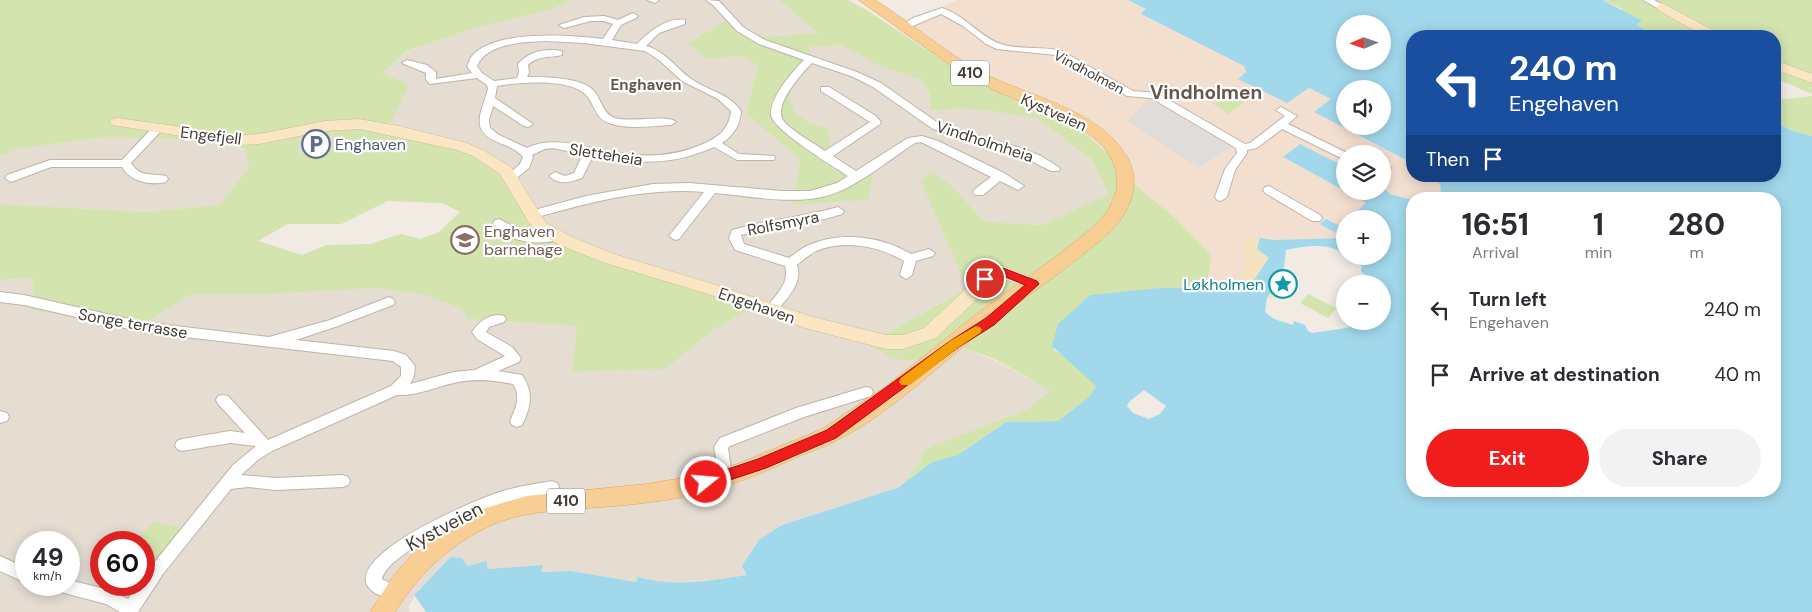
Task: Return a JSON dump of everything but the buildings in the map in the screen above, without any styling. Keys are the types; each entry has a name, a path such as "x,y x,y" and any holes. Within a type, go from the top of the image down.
{"main road":[{"name":"Kystveien","path":"382,612 393,593 414,567 441,542 466,526 500,512 536,503 665,491 724,477 832,434 869,399 990,322 1033,284 1090,240 1118,211 1124,199 1126,188 1124,168 1120,158 1108,142 1086,124 975,76 866,0"}],"street":[{"name":"Vindholmheia","path":"710,0 716,3 740,29 751,36 854,74 877,85 937,127 1017,150 1055,168"},
{"path":"1647,0 1702,30"},
{"name":"Vindholmen","path":"905,26 942,11 966,24 989,42 1000,47 1051,51 1131,94 1153,95 1233,140 1242,148"},
{"path":"606,42 618,23 633,16"},
{"path":"564,25 591,18 602,18 618,23"},
{"path":"639,47 656,31 682,22"},
{"name":"Sletteheia","path":"479,75 472,66 476,57 504,45 551,37 606,42 639,47 656,54 686,80 718,96 736,111 736,120 732,129 714,143 689,155 653,161 624,159 548,145 526,153"},
{"path":"521,80 524,73 523,64 532,56 539,53 559,52"},
{"path":"810,59 790,83 777,105 775,115 785,128 855,176"},
{"path":"407,63 427,68 431,72 431,80 434,82 479,75 492,84 493,89 484,120 485,129 493,136 521,148 528,157 527,162 510,179"},
{"path":"1781,66 1812,79"},
{"name":"Sletteheia","path":"492,84 521,80 555,82 583,88 591,94 602,114 611,120 671,122"},
{"path":"825,89 876,122 826,155"},
{"path":"490,99 528,124"},
{"path":"1221,197 1230,169 1241,155 1242,148 1253,146 1292,116 1281,110"},
{"name":"Engefjell","path":"117,122 239,140 258,139 325,126 359,124 399,131 462,146 478,152 496,164"},
{"path":"1282,125 1336,152"},
{"name":"Engefjell","path":"125,163 157,129"},
{"name":"Vindholmheia","path":"530,215 586,200 653,188 681,187 781,195 810,195 832,189 906,143 922,140 934,143 1018,186"},
{"path":"714,143 737,157 770,158"},
{"path":"555,176 566,180 578,175 589,152"},
{"path":"11,178 50,164 125,163 129,172 137,178 162,180"},
{"name":"Engehaven","path":"496,164 506,171 530,215 540,227 556,236 608,258 811,323 870,339 886,342 903,342 921,337 937,328 991,275 1003,272 1033,284"},
{"path":"979,192 1000,176"},
{"path":"675,236 712,189"},
{"path":"1268,190 1316,218"},
{"name":"Rolfsmyra","path":"838,211 823,216 756,227 736,233 735,238 739,247 790,263 811,249 823,245 854,241 886,248 910,259"},
{"path":"499,223 516,235 540,239 556,236"},
{"path":"906,275 910,259 929,254"},
{"path":"772,309 788,292 792,276 790,263"},
{"name":"Songe terrasse","path":"0,297 24,300 142,327 400,358 405,361 409,371 407,378 396,390"},
{"name":"Songe terrasse","path":"267,342 334,323 389,302"},
{"path":"478,374 514,358 510,352 487,340 478,332 485,324 500,319"},
{"path":"80,590 124,603 130,611 158,568 227,483 264,444 396,390 411,389 461,376 478,374 517,379 522,386 525,403 517,421"},
{"name":"Kystveien","path":"724,477 721,447 725,442 801,412 869,399"},
{"path":"223,400 264,444"},
{"path":"182,445 230,437 264,444"},
{"path":"227,483 248,481 276,484 343,481"},
{"name":"Kystveien","path":"393,593 379,587 374,582 375,575 382,563 396,552 421,536 483,504 510,495 552,487"},
{"path":"0,563 15,570"}],"shaded area":[{"path":"573,0 779,0 819,33 760,37 725,22 707,59 741,56 758,65 746,114 800,159 793,205 868,200 833,170 828,128 810,124 795,112 790,98 792,79 806,67 811,47 841,45 882,67 922,80 931,96 930,110 974,109 1037,118 1092,160 1109,196 1041,225 984,221 951,185 922,181 967,288 868,343 955,348 972,351 1000,363 1052,391 1029,409 925,449 920,462 897,488 782,525 748,575 714,580 670,583 651,581 639,577 637,582 571,571 541,572 542,565 487,569 486,562 419,588 408,608 410,612 0,612 0,280 32,278 34,290 31,310 146,323 190,295 250,295 377,288 426,295 463,310 467,319 578,326 573,372 664,369 713,330 752,308 562,241 389,126 383,73 408,51 475,28 550,10"},
{"path":"957,0 1128,0 1147,9 1149,19 1193,38 1245,66 1246,72 1239,77 1246,83 1278,99 1309,88 1331,99 1314,112 1336,123 1336,135 1358,135 1377,145 1336,145 1336,162 1300,144 1283,157 1336,186 1336,200 1362,200 1367,203 1359,210 1336,210 1336,226 1320,224 1336,233 1336,238 1274,240 1260,238 1251,284 1238,284 1230,290 1206,288 1212,256 1139,188 1110,156 957,70 896,29"},
{"path":"1149,99 1233,147 1198,167 1128,121"},
{"name":"Enghaven","path":"334,135 332,149 297,154 300,138"},
{"path":"106,137 208,140 245,150 249,167 221,205 144,212 0,204 0,156 16,149"},
{"path":"1391,152 1406,160 1406,182 1437,182 1440,184 1441,191 1439,192 1406,192 1406,199 1391,194"}],"green space":[{"path":"0,0 573,0 550,10 475,28 407,51 383,73 409,85 389,126 502,162 546,227 562,241 752,308 713,330 665,369 572,372 577,326 467,319 463,310 426,295 377,288 250,295 190,295 146,323 86,318 31,310 34,290 32,278 0,280 0,204 144,212 220,205 249,167 245,149 208,140 106,137 16,149 0,156","holes":["388,201 442,203 460,212 439,232 420,239 401,234 370,244 327,245 302,255 258,241 288,224 341,224"]},
{"path":"779,0 848,0 868,11 957,70 995,90 1038,106 1078,127 1110,156 1139,188 1176,219 1212,256 1206,288 1160,288 1053,349 1071,361 1097,386 1089,397 1058,421 1006,422 958,455 932,462 900,485 920,462 925,449 1028,409 1051,391 1006,365 969,350 952,348 924,357 900,360 867,344 967,288 921,181 930,172 951,185 984,221 1041,225 1109,195 1092,160 1037,118 974,109 930,110 931,96 922,80 882,67 841,45 811,47 806,67 792,79 790,98 795,112 810,124 828,128 833,170 872,175 868,200 793,205 800,159 746,114 758,65 741,56 707,59 688,43 725,22 760,37 818,33"},
{"path":"1602,0 1812,0 1812,94 1781,81 1781,30 1644,30 1620,8"},
{"path":"1225,93 1244,103 1228,114 1213,104"},
{"path":"1812,96 1812,136 1790,130 1781,125 1781,99"},
{"path":"1308,294 1336,308 1328,318 1300,303"},
{"path":"153,522 182,528 155,563 155,531 145,531"}],"sand":[{"path":"1245,238 1260,238 1257,249 1269,258 1251,284 1242,278 1246,260 1242,246"},
{"name":"Løkholmen","path":"1284,267 1294,279 1292,283 1282,298 1267,298 1274,288 1273,281"}],"water":[{"path":"1128,0 1602,0 1641,20 1636,24 1644,30 1406,30 1406,160 1391,152 1391,145 1377,145 1358,135 1391,135 1391,80 1336,80 1336,123 1314,112 1331,99 1309,88 1287,103 1238,79 1246,72 1244,66 1141,14 1146,9"},
{"path":"1781,125 1790,130 1812,136 1812,612 426,612 414,595 451,557 462,558 467,566 487,561 487,569 543,565 541,572 571,571 636,582 638,577 679,583 747,575 742,566 759,540 782,525 897,488 932,462 958,455 1006,422 1058,421 1089,397 1096,386 1052,346 1058,324 1090,295 1160,288 1218,288 1229,290 1238,284 1251,284 1269,258 1257,249 1260,238 1274,240 1336,238 1336,250 1309,246 1286,250 1284,267 1273,281 1274,288 1267,298 1265,312 1274,319 1293,325 1294,321 1305,325 1308,331 1312,333 1336,329 1391,330 1391,275 1365,275 1361,271 1360,265 1391,265 1391,210 1358,210 1366,203 1361,200 1391,200 1391,194 1406,198 1406,497 1781,497 1781,192 1439,192 1441,191 1440,184 1437,182 1781,182","holes":["1144,390 1166,406 1160,414 1149,419 1133,413 1127,406 1129,402"]},
{"path":"1300,144 1336,162 1336,186 1283,157"},
{"path":"1326,219 1336,224 1336,233 1320,224"}],"slow traffic":[{"path":"905,382 976,330"}],"place":[{"name":"Enghaven","path":"316,144"},
{"name":"Enghaven barnehage","path":"465,240"},
{"name":"Løkholmen","path":"1283,284"}],"district":[{"name":"Enghaven","path":"646,85"},
{"name":"Vindholmen","path":"1206,92"}],"route":[{"path":"706,482 761,464 832,434 955,344 990,322 1033,284 1018,276 1003,272 998,272 985,279"}]}
